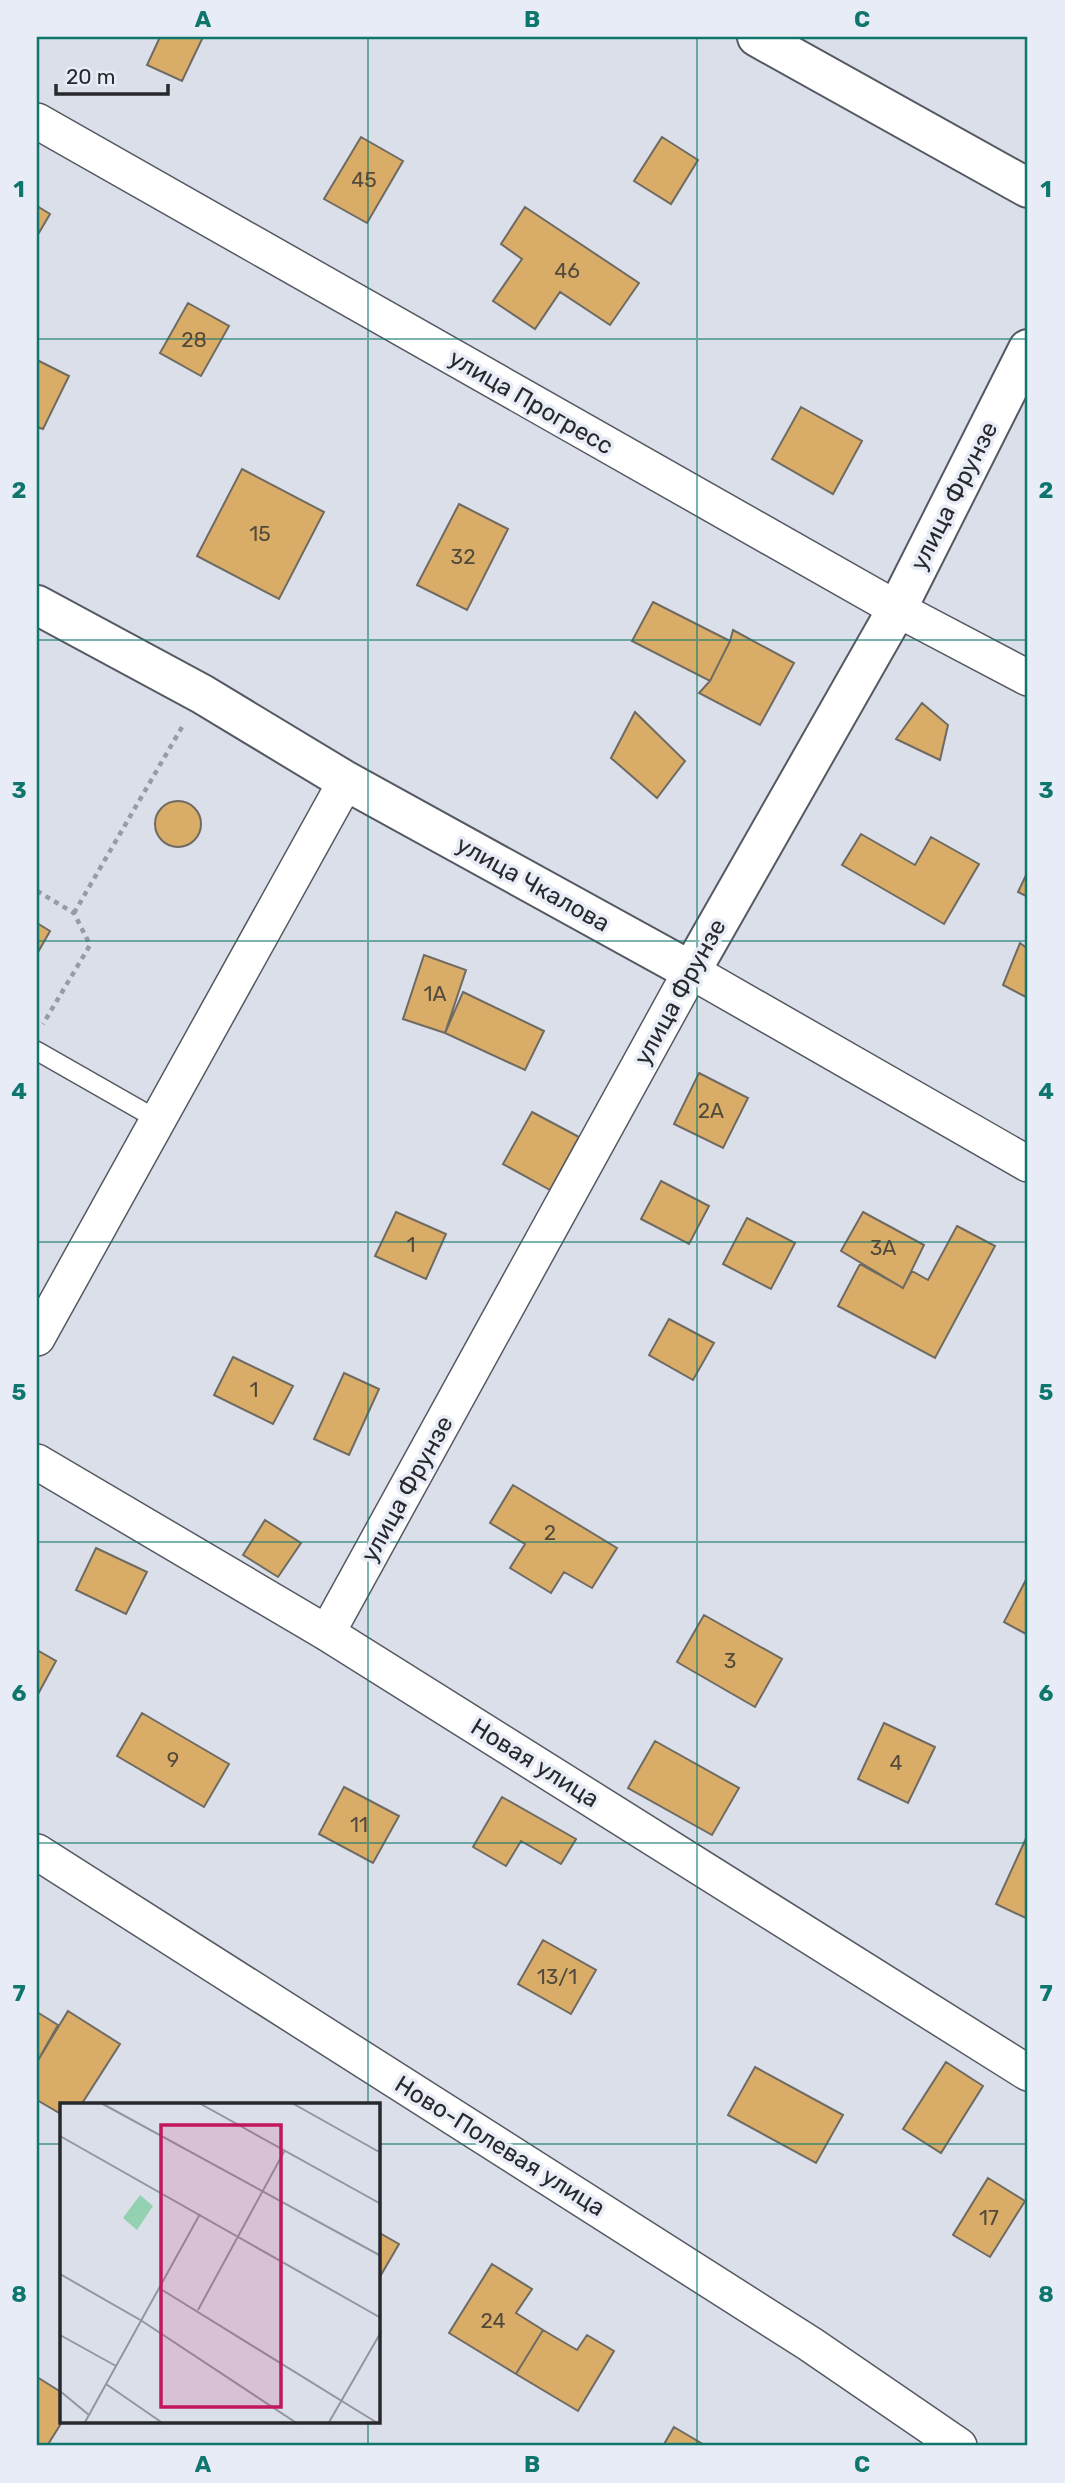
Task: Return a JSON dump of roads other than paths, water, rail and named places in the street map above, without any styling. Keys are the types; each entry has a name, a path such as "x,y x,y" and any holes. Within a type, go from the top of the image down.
{"street":[{"path":"757,37 1028,187"},
{"name":"улица Прогресс","path":"37,121 897,609 1028,678"},
{"name":"улица Фрунзе","path":"327,1633 691,971 897,609 1028,349"},
{"name":"улица Чкалова","path":"37,605 202,694 346,781 691,971 1028,1164"},
{"path":"37,1338 346,781"},
{"name":"Новая улица","path":"37,1462 327,1633 1028,2073"},
{"name":"Ново-Полевая улица","path":"37,1852 810,2344 959,2446"}],"lane":[{"path":"37,1051 158,1121"}]}
